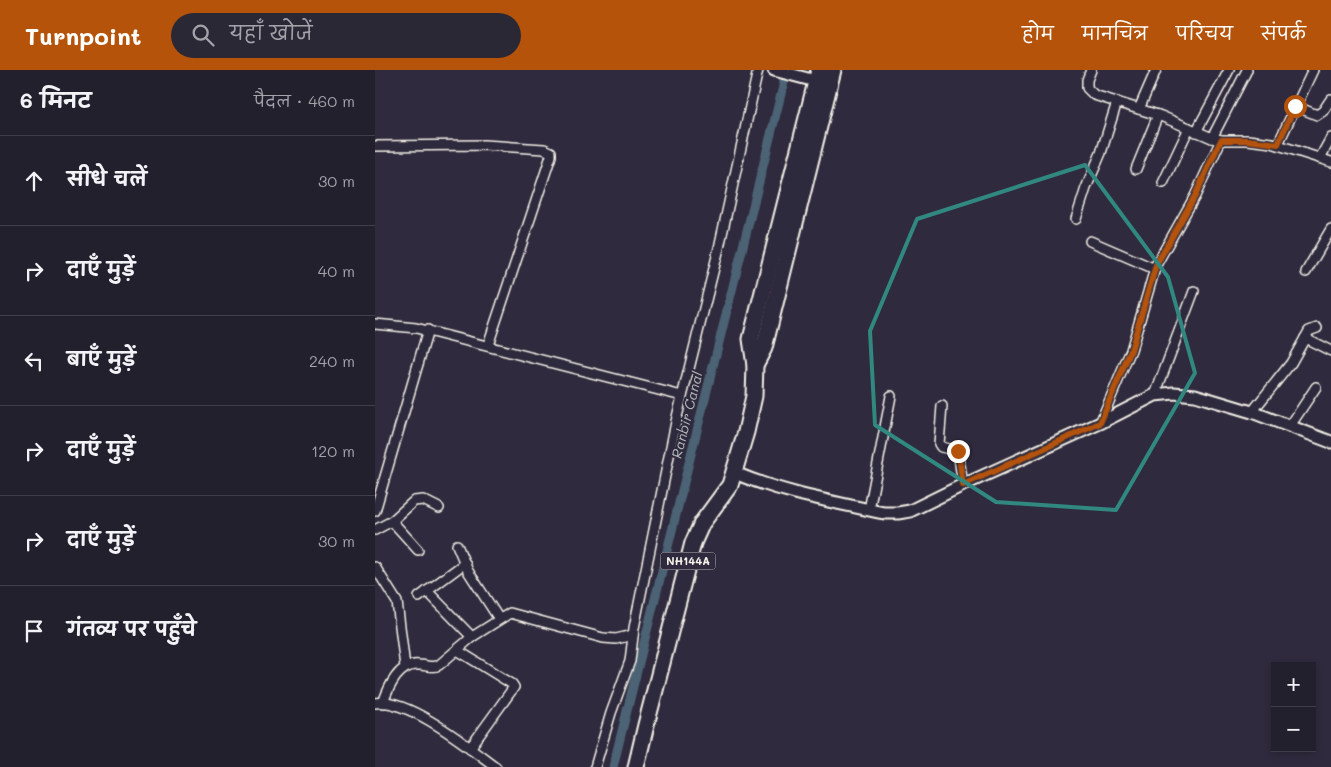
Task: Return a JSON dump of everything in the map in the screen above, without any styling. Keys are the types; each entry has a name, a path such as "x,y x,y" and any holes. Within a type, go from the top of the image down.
{"highway":[{"name":"NH144A","path":"636,767 645,725 693,543 701,523 723,495 735,473 752,408 755,365 764,348 825,77"}],"street":[{"path":"595,767 611,713 630,661 633,635 682,396 719,248 758,70"},
{"path":"774,70 798,77 825,77"},
{"path":"1091,70 1087,85 1090,92 1094,95 1158,115 1216,139 1278,144 1331,162"},
{"path":"1139,109 1156,70"},
{"path":"1163,183 1229,70"},
{"path":"1100,423 1131,350 1155,269 1195,196 1216,139 1247,70"},
{"path":"1278,144 1313,70"},
{"path":"1295,106 1317,115 1331,99"},
{"path":"1075,219 1101,154 1117,102"},
{"path":"1137,169 1158,115"},
{"path":"1319,158 1331,138"},
{"path":"375,146 484,145 544,149 551,152 532,217 488,345"},
{"path":"1306,272 1331,229"},
{"path":"1090,241 1155,269"},
{"path":"1155,395 1194,292"},
{"path":"375,324 428,330 682,396"},
{"path":"1252,412 1291,363 1310,330 1317,328"},
{"path":"375,511 428,330"},
{"path":"1305,338 1331,351"},
{"path":"1290,426 1316,387"},
{"path":"735,473 785,490 869,510 891,513 910,511 1100,423 1155,395 1174,394 1195,394 1252,412 1331,442"},
{"path":"869,510 891,396"},
{"path":"942,406 939,444 941,447 958,451 963,485"},
{"path":"375,530 392,521 416,500 423,500 439,508"},
{"path":"392,521 418,550"},
{"path":"457,545 468,571 499,618"},
{"path":"419,597 465,563"},
{"path":"375,567 397,602 405,667"},
{"path":"427,591 472,637"},
{"path":"496,767 457,739 413,712 379,703 405,667 412,665 436,667 472,637 499,618 514,612 603,638 616,639 633,635"},
{"path":"457,650 514,687 469,748"}],"highlighted area":[{"path":"1085,165 1168,277 1195,373 1116,510 996,502 875,425 870,331 917,219"}],"waterway":[{"name":"Ranbir Canal","path":"613,767 787,70"}],"route":[{"path":"958,451 963,485 1100,423 1131,350 1156,265 1195,196 1221,140 1247,140 1278,144 1295,106"}]}
